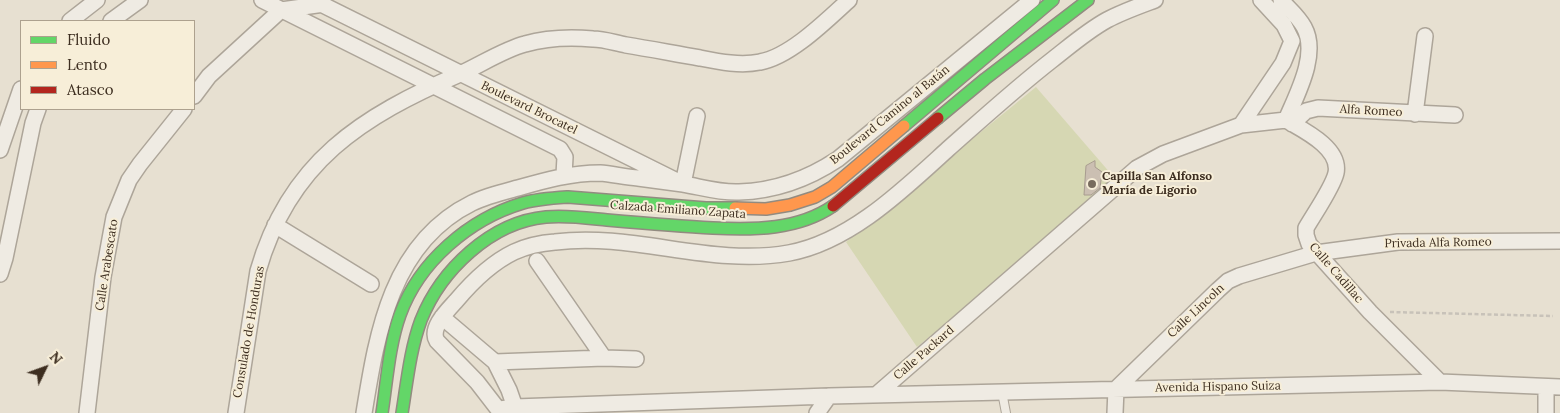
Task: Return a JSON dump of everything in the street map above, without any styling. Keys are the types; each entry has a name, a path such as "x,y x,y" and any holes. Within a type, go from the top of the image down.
{"main road":[{"name":"Calzada Emiliano Zapata","path":"382,413 393,341 401,314 414,288 428,266 463,232 481,219 521,202 549,197 568,196 736,210 774,208 815,197 832,187 1053,0"},
{"name":"Calzada Emiliano Zapata","path":"404,412 411,352 423,312 440,283 460,260 503,229 525,220 559,216 758,229 786,225 811,218 832,207 985,79 1088,0"}],"street":[{"path":"71,20 97,0"},
{"path":"112,20 140,0"},
{"name":"Boulevard Brocatel","path":"262,0 560,149 565,157 564,175"},
{"name":"Consulado de Honduras","path":"236,413 258,271 264,250 288,202 307,174 346,136 379,114 432,85 461,74 525,44 553,39 594,39 718,62 761,62 784,52 810,35 849,0"},
{"name":"Boulevard Camino al Batán","path":"364,413 374,354 387,305 398,279 412,255 424,240 454,214 473,202 564,175 601,173 683,184 712,190 738,192 781,186 804,179 838,159 1032,0"},
{"path":"876,395 508,411 437,341 435,333 442,317 467,288 488,269 514,252 539,244 574,239 608,240 710,254 771,256 812,246 835,236 857,224 905,188 1018,87 1084,35 1108,20 1155,0"},
{"path":"1241,125 1283,63 1292,41 1284,25 1261,0"},
{"path":"1281,0 1295,14 1304,27 1310,52 1289,122"},
{"path":"195,95 209,76 281,10 322,2"},
{"name":"Boulevard Brocatel","path":"322,2 461,74 683,184"},
{"path":"1415,114 1424,36"},
{"path":"1292,41 1308,38"},
{"path":"0,150 20,93"},
{"name":"Alfa Romeo","path":"1289,122 1306,111 1318,108 1455,115"},
{"path":"0,274 33,123 38,110"},
{"name":"Calle Arabescato","path":"88,413 103,277 114,217 129,180 183,110"},
{"path":"683,184 697,116"},
{"name":"Calle Packard","path":"876,395 1137,168 1163,154 1241,125 1289,122"},
{"name":"Calle Cadillac","path":"1289,122 1317,138 1336,163 1336,174 1333,182 1306,228 1309,244 1370,312 1440,382"},
{"path":"275,225 371,284"},
{"name":"Privada Alfa Romeo","path":"1316,253 1398,242 1560,241"},
{"name":"Calle Lincoln","path":"1116,389 1228,281 1316,253"},
{"path":"537,261 604,358"},
{"path":"442,317 495,362 509,390 508,411"},
{"path":"495,362 636,358"},
{"name":"Avenida Hispano Suiza","path":"876,395 1440,382 1553,387"},
{"path":"1546,413 1553,387"},
{"path":"1115,413 1116,389"},
{"path":"817,413 829,396"}],"lane":[{"path":"1002,392 1006,413"}],"path":[{"path":"1370,312 1553,316"}],"green space":[{"path":"1036,87 1118,182 917,347 846,242"}],"building":[{"name":"Capilla San Alfonso María de Ligorio","path":"1095,161 1095,167 1102,172 1100,188 1091,195 1084,195 1086,166"}],"traffic: fast":[{"path":"904,126 1053,0"},
{"path":"938,118 985,79 1088,0"},
{"path":"382,413 393,339 400,315 420,277 433,260 465,231 503,210 523,203 568,197 706,208 735,208"},
{"path":"402,413 414,343 421,320 430,301 441,284 470,252 506,228 526,221 562,216 728,229 775,227 805,220 833,206"}],"traffic: slow":[{"path":"735,208 766,209 790,205 815,197 832,187 904,126"}],"traffic: jam":[{"path":"833,206 938,118"}],"place":[{"name":"Capilla San Alfonso María de Ligorio","path":"1092,184"}]}
